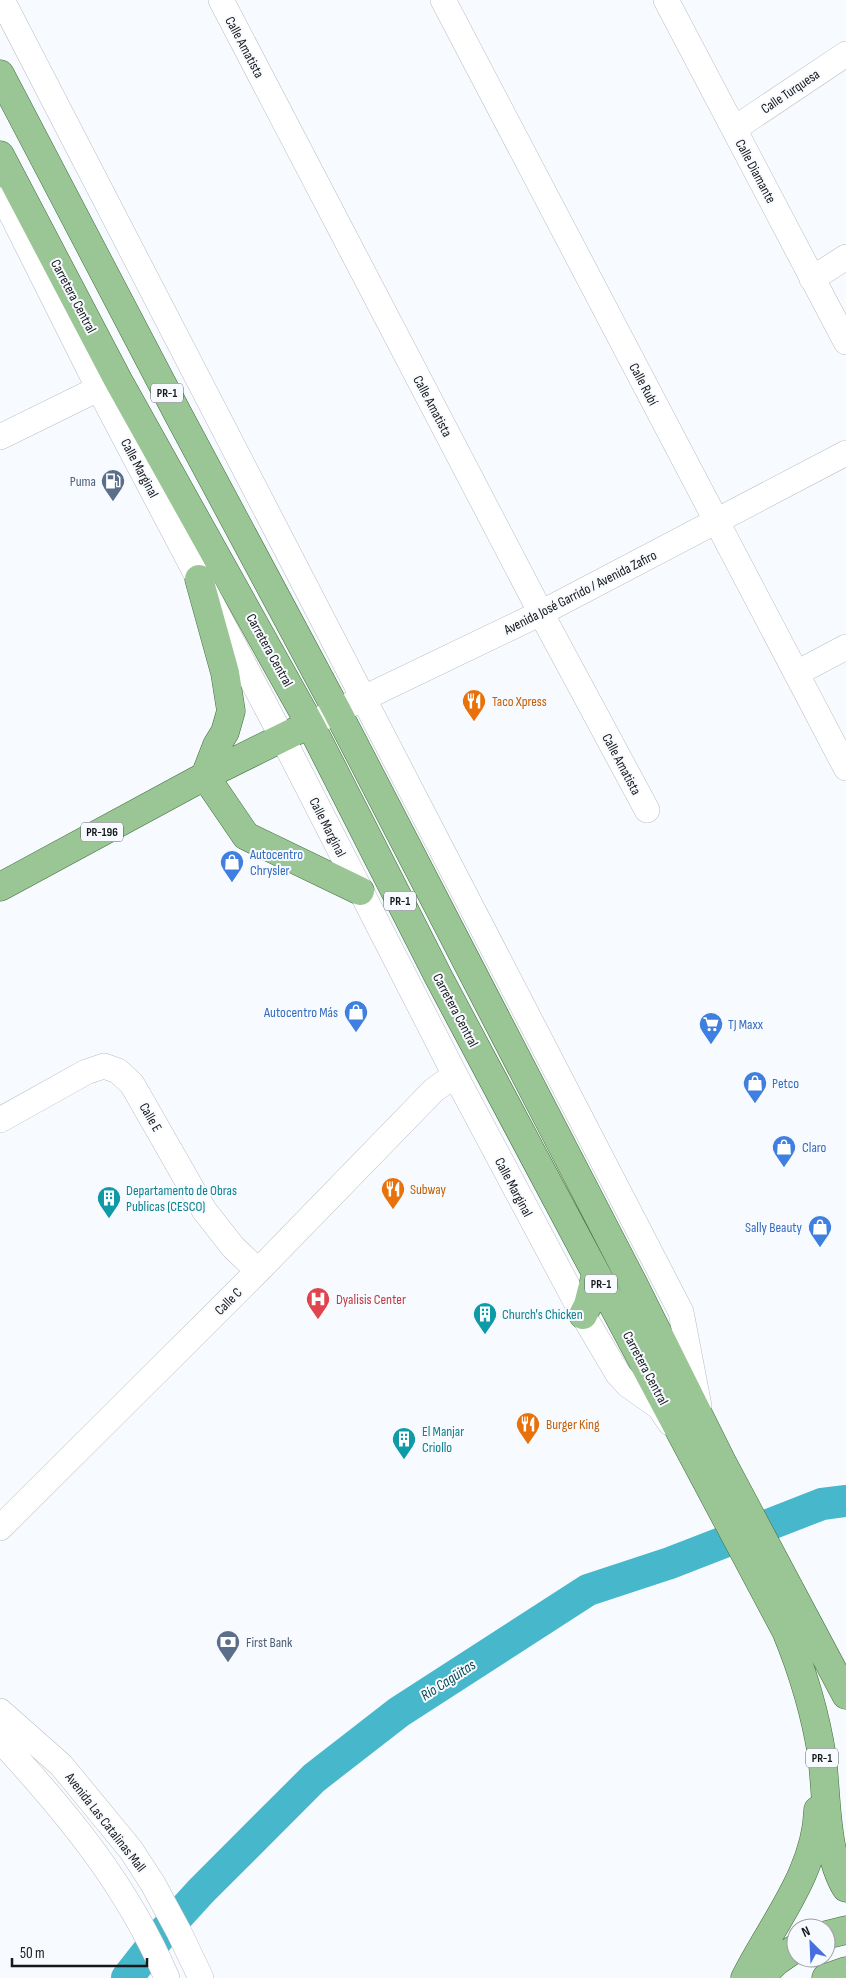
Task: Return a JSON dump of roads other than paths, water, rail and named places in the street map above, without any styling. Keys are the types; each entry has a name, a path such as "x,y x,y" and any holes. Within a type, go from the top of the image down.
{"main road":[{"name":"Carretera Central","path":"0,74 337,711 634,1285 701,1419 704,1460"},
{"name":"Carretera Central","path":"0,155 108,384 310,724 438,976 596,1274 704,1460 796,1625 846,1695"},
{"path":"108,384 132,374 137,375 188,472 226,504"},
{"path":"199,579 225,673 231,711 225,732 216,745 205,776 246,836 360,891"},
{"name":"PR-196","path":"0,887 205,776 310,724"},
{"path":"583,1315 588,1305 596,1274"},
{"name":"Carretera Central","path":"796,1625 802,1668 822,1756 825,1800 835,1858 846,1888"},
{"path":"746,1978 784,1911 810,1859 816,1837 822,1756"},
{"path":"759,1978 786,1955"},
{"path":"826,1978 846,1971"}],"street":[{"path":"2,0 681,1312 701,1419"},
{"name":"Calle Amatista","path":"221,0 541,614 648,810"},
{"name":"Calle Rubí","path":"443,0 846,768"},
{"name":"Calle Diamante","path":"666,0 846,342"},
{"name":"Calle Turquesa","path":"734,129 846,54"},
{"path":"812,279 846,257"},
{"path":"0,437 108,384"},
{"name":"Calle Marginal","path":"108,384 199,579 282,737 454,1075 583,1315 618,1374 628,1385 659,1406 704,1460"},
{"name":"Avenida José Garrido / Avenida Zafiro","path":"310,724 541,614 846,453"},
{"path":"797,674 846,647"},
{"path":"458,947 485,933"},
{"name":"Calle E","path":"0,1120 86,1072 104,1066 118,1071 132,1084 204,1210 233,1247 258,1271"},
{"name":"Calle C","path":"0,1528 258,1271 434,1090 454,1075"},
{"name":"Avenida Las Catalinas Mall","path":"0,1711 61,1765 131,1850 166,1908 201,1978"},
{"name":"Avenida Las Catalinas Mall","path":"0,1740 60,1806 111,1875 140,1920 167,1978"}],"waterway":[{"name":"Río Cagüitas","path":"127,1978 160,1936 201,1891 314,1778 399,1712 588,1590 670,1563 822,1504 846,1501"}],"place":[{"name":"Puma","path":"113,502"},
{"name":"Taco Xpress","path":"474,722"},
{"name":"Autocentro Chrysler","path":"232,883"},
{"name":"Autocentro Más","path":"356,1033"},
{"name":"TJ Maxx","path":"711,1045"},
{"name":"Petco","path":"755,1104"},
{"name":"Claro","path":"784,1168"},
{"name":"Subway","path":"393,1210"},
{"name":"Departamento de Obras Publicas (CESCO)","path":"109,1219"},
{"name":"Sally Beauty","path":"820,1248"},
{"name":"Dyalisis Center","path":"318,1320"},
{"name":"Church's Chicken","path":"485,1335"},
{"name":"Burger King","path":"528,1445"},
{"name":"El Manjar Criollo","path":"404,1460"},
{"name":"First Bank","path":"228,1663"}]}
